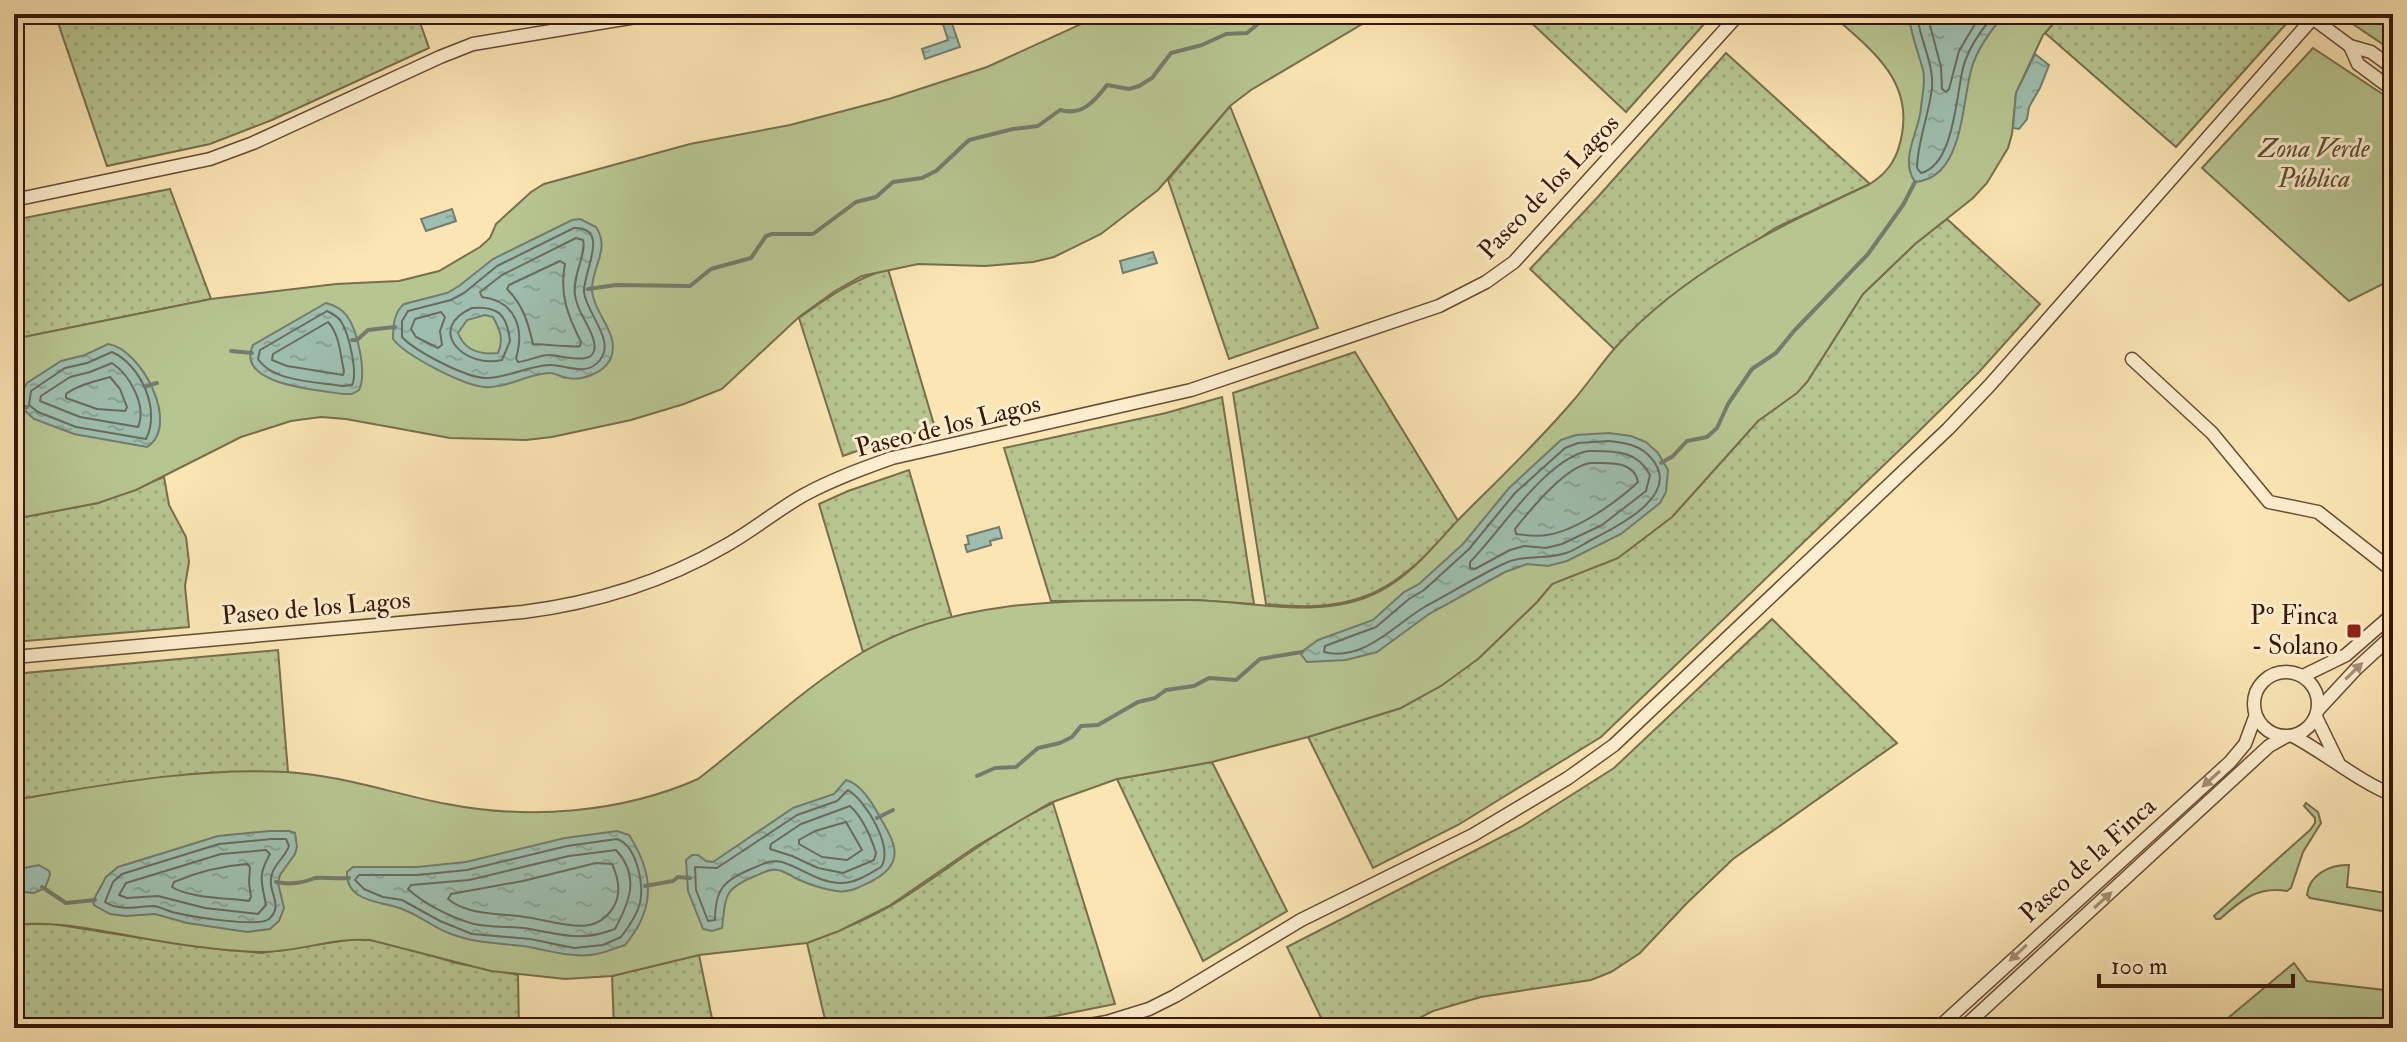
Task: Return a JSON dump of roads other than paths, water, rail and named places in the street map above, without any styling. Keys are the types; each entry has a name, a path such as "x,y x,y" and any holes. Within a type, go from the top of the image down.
{"street":[{"path":"14,200 210,159 253,143 473,44 654,14"},
{"name":"Paseo de los Lagos","path":"14,657 523,612 598,598 688,566 726,546 801,496 854,471 892,458 1191,390 1409,317 1486,282 1514,262 1739,14"},
{"path":"1071,1028 1108,1025 1175,996 1301,920 1473,835 1568,778 1614,745 1948,429 1990,385 2310,16 2350,46 2371,52 2393,68"},
{"path":"2350,46 2358,64 2393,90"},
{"path":"2132,359 2212,433 2269,502 2318,512 2393,571"},
{"path":"2303,676 2346,655 2393,614"},
{"path":"2289,736 2307,729 2349,676 2393,635"},
{"path":"2340,765 2317,713 2318,697 2313,685 2303,676 2288,671 2272,674 2259,685 2253,700 2255,717 2262,727 2273,734 2289,736 2367,783 2393,795"},
{"name":"Paseo de la Finca","path":"1938,1028 2230,762 2245,744 2255,717"},
{"name":"Paseo de la Finca","path":"1963,1028 2269,746 2289,736"}],"water":[{"path":"1909,14 2005,14 1975,60 1952,154 1943,168 1931,177 1915,182 1909,155 1920,117 1924,79"},
{"path":"950,18 960,47 925,59 922,49 948,40 942,21"},
{"path":"2035,54 2049,65 2029,107 2027,119 2019,129 2013,128 2016,93"},
{"path":"452,209 456,221 426,231 421,219"},
{"path":"580,219 596,227 602,243 592,291 613,342 613,351 607,365 597,372 574,379 552,373 542,374 501,386 484,387 436,369 393,339 396,315 404,304 447,293 493,259 572,220","holes":["485,315 493,317 500,335 498,353 469,348 458,333 467,320"]},
{"path":"1153,252 1157,263 1123,273 1120,261"},
{"path":"326,303 345,314 355,332 362,364 359,390 343,394 299,387 267,377 256,369 250,358 253,345"},
{"path":"108,344 121,349 133,359 153,390 159,406 160,423 156,437 147,447 74,434 34,419 22,408 20,396 27,383 61,361 85,355"},
{"path":"1609,433 1646,442 1658,453 1668,470 1666,492 1660,503 1621,534 1567,561 1548,566 1527,564 1505,572 1429,614 1377,652 1346,660 1307,662 1300,653 1318,640 1373,620 1404,592 1419,584 1463,544 1509,488 1561,440 1576,435"},
{"path":"999,527 1002,538 990,541 991,545 967,552 967,536"},
{"path":"846,780 867,796 892,840 894,857 891,866 872,881 841,891 815,886 780,871 769,870 732,890 726,901 722,928 712,931 703,929 688,891 686,860 698,855 713,862 793,808 834,794"},
{"path":"270,831 295,833 297,847 280,875 278,883 284,908 279,921 270,929 247,932 187,923 155,914 110,914 94,905 93,901 106,877 118,867 218,836"},
{"path":"617,831 629,835 643,863 647,877 646,904 642,918 625,945 595,954 567,954 461,937 402,909 367,899 352,890 348,882 347,872 353,867 417,867 466,862 565,838"},
{"path":"39,865 49,871 45,888 34,893 16,891 14,870"}],"waterway":[{"path":"588,289 616,285 690,286 711,269 751,258 766,236 813,234 856,202 876,197 893,182 922,178 936,171 969,140 1038,126 1060,110 1081,109 1107,85 1129,89 1139,86 1152,78 1171,53 1202,45 1226,34 1247,33 1270,14"},
{"path":"1291,14 1309,14"},
{"path":"1661,463 1673,456 1687,441 1707,437 1717,428 1728,404 1752,369 1776,353 1868,254 1903,205 1915,182"},
{"path":"352,340 357,340 368,330 395,327"},
{"path":"231,351 252,353"},
{"path":"146,386 157,383"},
{"path":"14,410 27,407"},
{"path":"977,776 995,768 1016,767 1038,748 1060,743 1072,737 1081,726 1098,725 1166,690 1194,686 1209,678 1236,680 1260,659 1302,652"},
{"path":"877,818 893,810"},
{"path":"645,886 673,881 678,877 690,878"},
{"path":"276,882 349,878"},
{"path":"42,887 66,903 95,900"}],"place":[{"name":"Pº Finca - Solano","path":"2354,631"}],"park label":[{"name":"Zona Verde Pública","path":"2314,164"}]}
